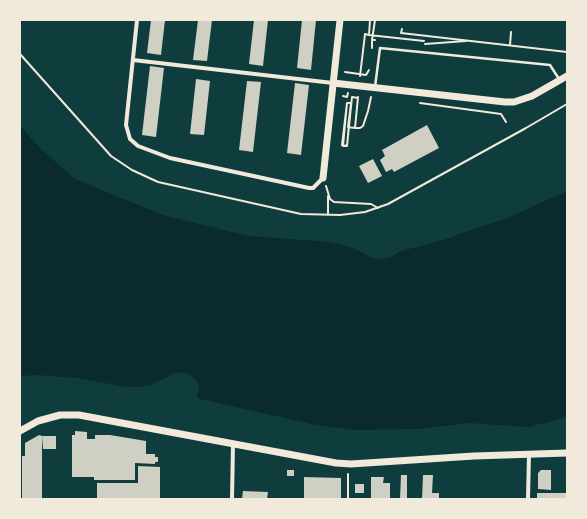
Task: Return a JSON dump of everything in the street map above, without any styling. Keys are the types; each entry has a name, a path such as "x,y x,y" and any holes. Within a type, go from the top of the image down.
{"street":[{"path":"137,20 126,125 130,139 138,146 170,158 309,188 313,188 323,178 340,20"},
{"path":"133,60 505,102 514,102 532,96 567,76"},
{"path":"20,431 38,421 60,415 79,415 336,463 351,464 567,453"},
{"path":"232,499 233,444"},
{"path":"528,454 528,499"}],"lane":[{"path":"375,87 380,48 550,65 559,80"}],"path":[{"path":"369,35 370,20"},
{"path":"371,55 374,40 374,20"},
{"path":"402,29 401,33 567,52"},
{"path":"507,52 511,32"},
{"path":"360,82 365,34 424,41"},
{"path":"420,45 471,41"},
{"path":"20,54 111,156 132,170 158,182 301,214 340,215 365,212 395,201 567,104"},
{"path":"345,72 366,75 369,70 370,63"},
{"path":"355,128 359,90"},
{"path":"343,96 347,97 348,93 358,96"},
{"path":"358,96 352,97 347,146 343,146 343,138 347,103 351,103 346,146 342,145 347,103 351,104 348,127 355,128 360,128 363,126 368,111 371,97 367,96"},
{"path":"417,103 501,114 506,122"},
{"path":"323,178 330,199 334,202 371,204 378,208"},
{"path":"328,193 328,215"},
{"path":"348,474 348,499"}],"water":[{"path":"20,126 41,149 75,179 163,215 248,236 331,242 356,249 370,257 380,259 390,258 398,252 450,238 505,219 567,191 567,416 561,419 528,427 469,423 419,429 353,430 316,425 200,399 197,396 199,389 197,381 183,372 175,373 151,385 138,387 126,387 78,378 37,375 20,376"}],"building":[{"path":"151,20 165,20 161,55 147,53"},
{"path":"198,20 212,20 207,61 193,60"},
{"path":"254,20 268,20 263,66 249,64"},
{"path":"302,20 316,20 311,70 297,68"},
{"path":"150,66 164,68 156,137 142,135"},
{"path":"196,79 210,81 204,135 190,134"},
{"path":"247,81 261,82 253,152 239,150"},
{"path":"295,83 309,85 301,155 287,153"},
{"path":"427,125 439,148 394,172 392,169 386,172 380,160 385,156 382,150"},
{"path":"373,159 382,176 368,183 359,166"},
{"path":"75,431 87,432 87,439 95,439 95,435 110,435 146,441 146,454 155,454 155,457 158,457 158,462 155,462 155,464 135,463 135,480 94,480 94,477 72,477 72,435 75,435"},
{"path":"39,435 42,436 42,499 22,499 22,456 25,456 25,443"},
{"path":"42,436 56,436 56,449 43,449"},
{"path":"138,466 160,467 160,499 97,499 97,483 138,483"},
{"path":"287,470 294,470 294,476 287,476"},
{"path":"541,470 551,470 551,490 538,489 538,473"},
{"path":"401,475 407,475 407,499 400,499"},
{"path":"423,475 433,475 432,493 439,493 439,499 422,499"},
{"path":"304,477 341,478 341,499 304,499"},
{"path":"371,477 384,477 383,483 390,483 390,499 371,499"},
{"path":"355,484 364,484 364,493 355,493"},
{"path":"243,491 268,492 267,499 242,499"},
{"path":"537,493 567,493 567,499 537,499"}]}
